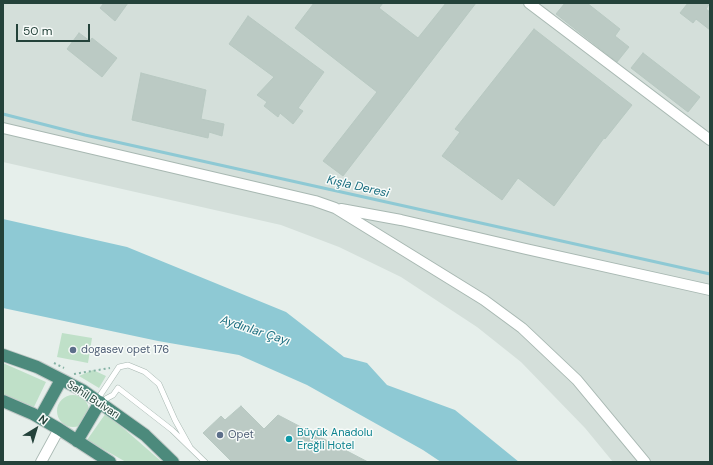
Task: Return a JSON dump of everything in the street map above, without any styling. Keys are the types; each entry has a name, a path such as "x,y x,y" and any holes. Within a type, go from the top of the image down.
{"highway":[{"name":"Sahil Bulvarı","path":"3,355 66,377 145,435 173,462"},
{"path":"40,418 66,377"},
{"path":"3,401 40,418 110,462"},
{"path":"77,441 100,402"}],"street":[{"path":"533,4 710,140"},
{"path":"3,128 315,201 335,208 401,220 710,290"},
{"path":"335,208 484,300 522,328 577,380 645,462"},
{"path":"41,462 59,429"}],"lane":[{"path":"100,402 101,394 119,366 128,365 145,372 159,384 175,420 190,447"},
{"path":"100,402 113,395 118,388 156,417 205,462"}],"path":[{"path":"66,377 119,366"}],"shaded area":[{"path":"3,3 710,3 710,462 613,462 585,428 521,362 477,327 401,277 339,247 281,225 3,162"}],"green space":[{"path":"62,333 92,338 88,363 57,357"},
{"path":"3,363 46,382 33,409 3,395"},
{"path":"93,370 106,376 99,388 79,376"},
{"path":"70,395 76,395 85,399 89,411 85,423 76,427 70,427 61,423 57,414 57,408 61,399"},
{"path":"106,413 162,462 126,462 87,440"}],"water":[{"name":"Aydınlar Çayı","path":"3,219 127,247 286,312 344,357 367,363 387,385 455,410 519,462 441,462 423,450 307,385 239,355 158,341 3,308"}],"building":[{"path":"104,3 128,3 115,21 100,8"},
{"path":"314,3 383,3 379,8 418,38 446,3 476,3 343,176 323,161 377,92 295,28"},
{"path":"565,3 587,3 620,29 615,36 629,47 617,62 556,14"},
{"path":"688,3 710,3 706,9 710,12 710,30 696,19 693,23 680,13"},
{"path":"248,16 324,72 298,108 303,111 293,124 280,113 278,117 264,106 267,102 257,95 274,77 229,44"},
{"path":"534,29 632,105 605,139 604,138 554,206 518,178 502,200 442,156 460,132 455,129"},
{"path":"79,33 90,41 92,38 117,58 102,77 67,49"},
{"path":"643,53 700,97 688,112 631,68"},
{"path":"141,73 206,90 201,119 224,124 222,136 209,132 208,138 132,120"},
{"name":"Büyük Anadolu Ereğli Hotel","path":"241,406 264,429 278,415 368,462 232,462 203,433 221,416 225,420"}],"waterway":[{"name":"Kışla Deresi","path":"3,114 85,135 710,274"}],"place":[{"name":"dogasev opet 176","path":"73,350"},
{"name":"Opet","path":"220,435"},
{"name":"Büyük Anadolu Ereğli Hotel","path":"289,439"}]}
